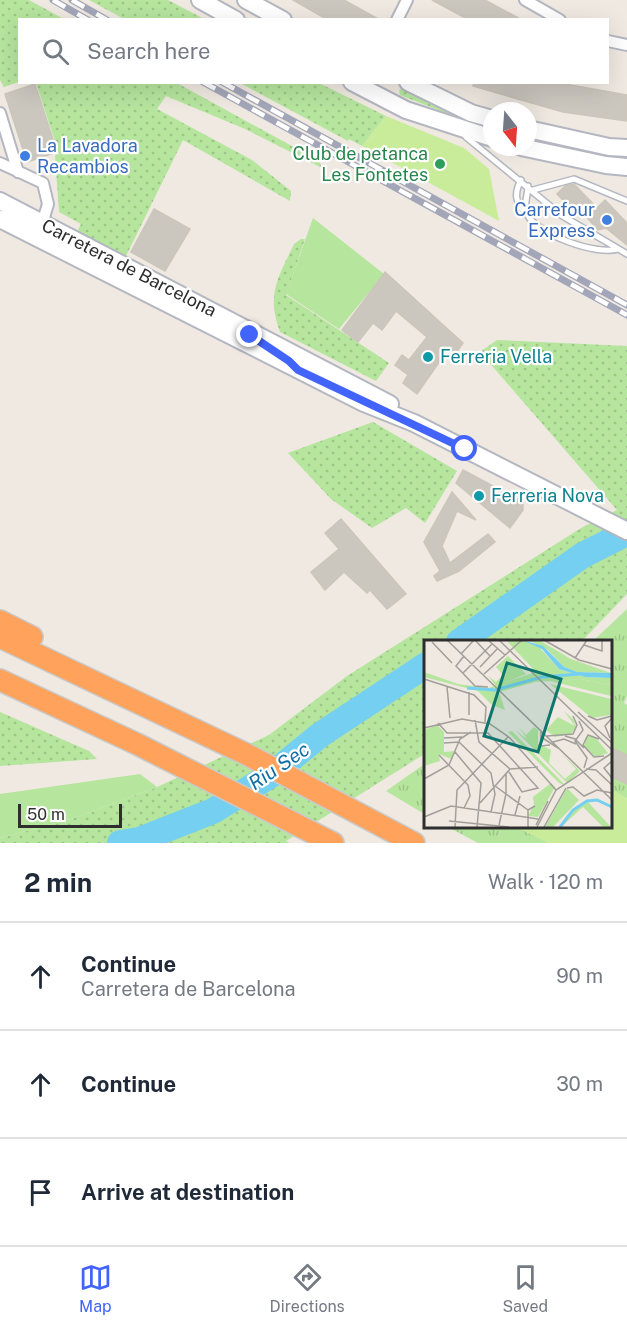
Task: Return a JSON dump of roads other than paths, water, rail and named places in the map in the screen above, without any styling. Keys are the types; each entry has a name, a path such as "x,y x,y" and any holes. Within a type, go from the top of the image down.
{"highway":[{"path":"0,621 46,645 124,695"},
{"path":"0,637 180,722 414,843"},
{"path":"0,680 137,744 333,843"}],"main road":[{"path":"200,0 232,18"},
{"path":"246,0 279,18"},
{"path":"356,84 406,110 483,136"},
{"path":"381,84 418,108 473,133"},
{"path":"412,84 471,113 483,116"},
{"path":"431,84 462,97 471,113"},
{"path":"537,131 627,148"},
{"path":"537,150 606,165 627,167"},
{"name":"Carretera de Barcelona","path":"0,201 394,406 414,423"},
{"name":"Carretera de Barcelona","path":"0,219 298,370 389,415 414,423 627,531"},
{"path":"192,317 211,319 230,328 245,327 257,341 289,361 298,370"}],"street":[{"path":"399,18 407,0"},
{"path":"525,0 556,18"},
{"path":"609,41 627,45"},
{"path":"0,113 18,172"},
{"path":"0,162 43,183 48,204 42,224"}],"lane":[{"path":"447,124 579,227 627,254"},
{"path":"530,188 574,178 627,201"},
{"path":"521,180 516,198 518,206 535,223 582,248 607,253 618,249"},
{"path":"527,215 530,188"},
{"path":"42,224 53,236 81,254 90,266"}],"waterway":[{"name":"Riu Sec","path":"462,640 583,555 627,533"},
{"name":"Riu Sec","path":"120,843 139,840 213,811 271,775 320,735 424,666"}],"railway":[{"path":"53,0 84,18"},
{"path":"72,0 104,18"},
{"path":"207,84 627,315"},
{"path":"226,84 627,305"}],"place":[{"name":"La Lavadora Recambios","path":"25,156"},
{"name":"Club de petanca Les Fontetes","path":"440,164"},
{"name":"Carrefour Express","path":"607,220"},
{"name":"Ferreria Vella","path":"428,357"},
{"name":"Ferreria Nova","path":"479,496"}]}
